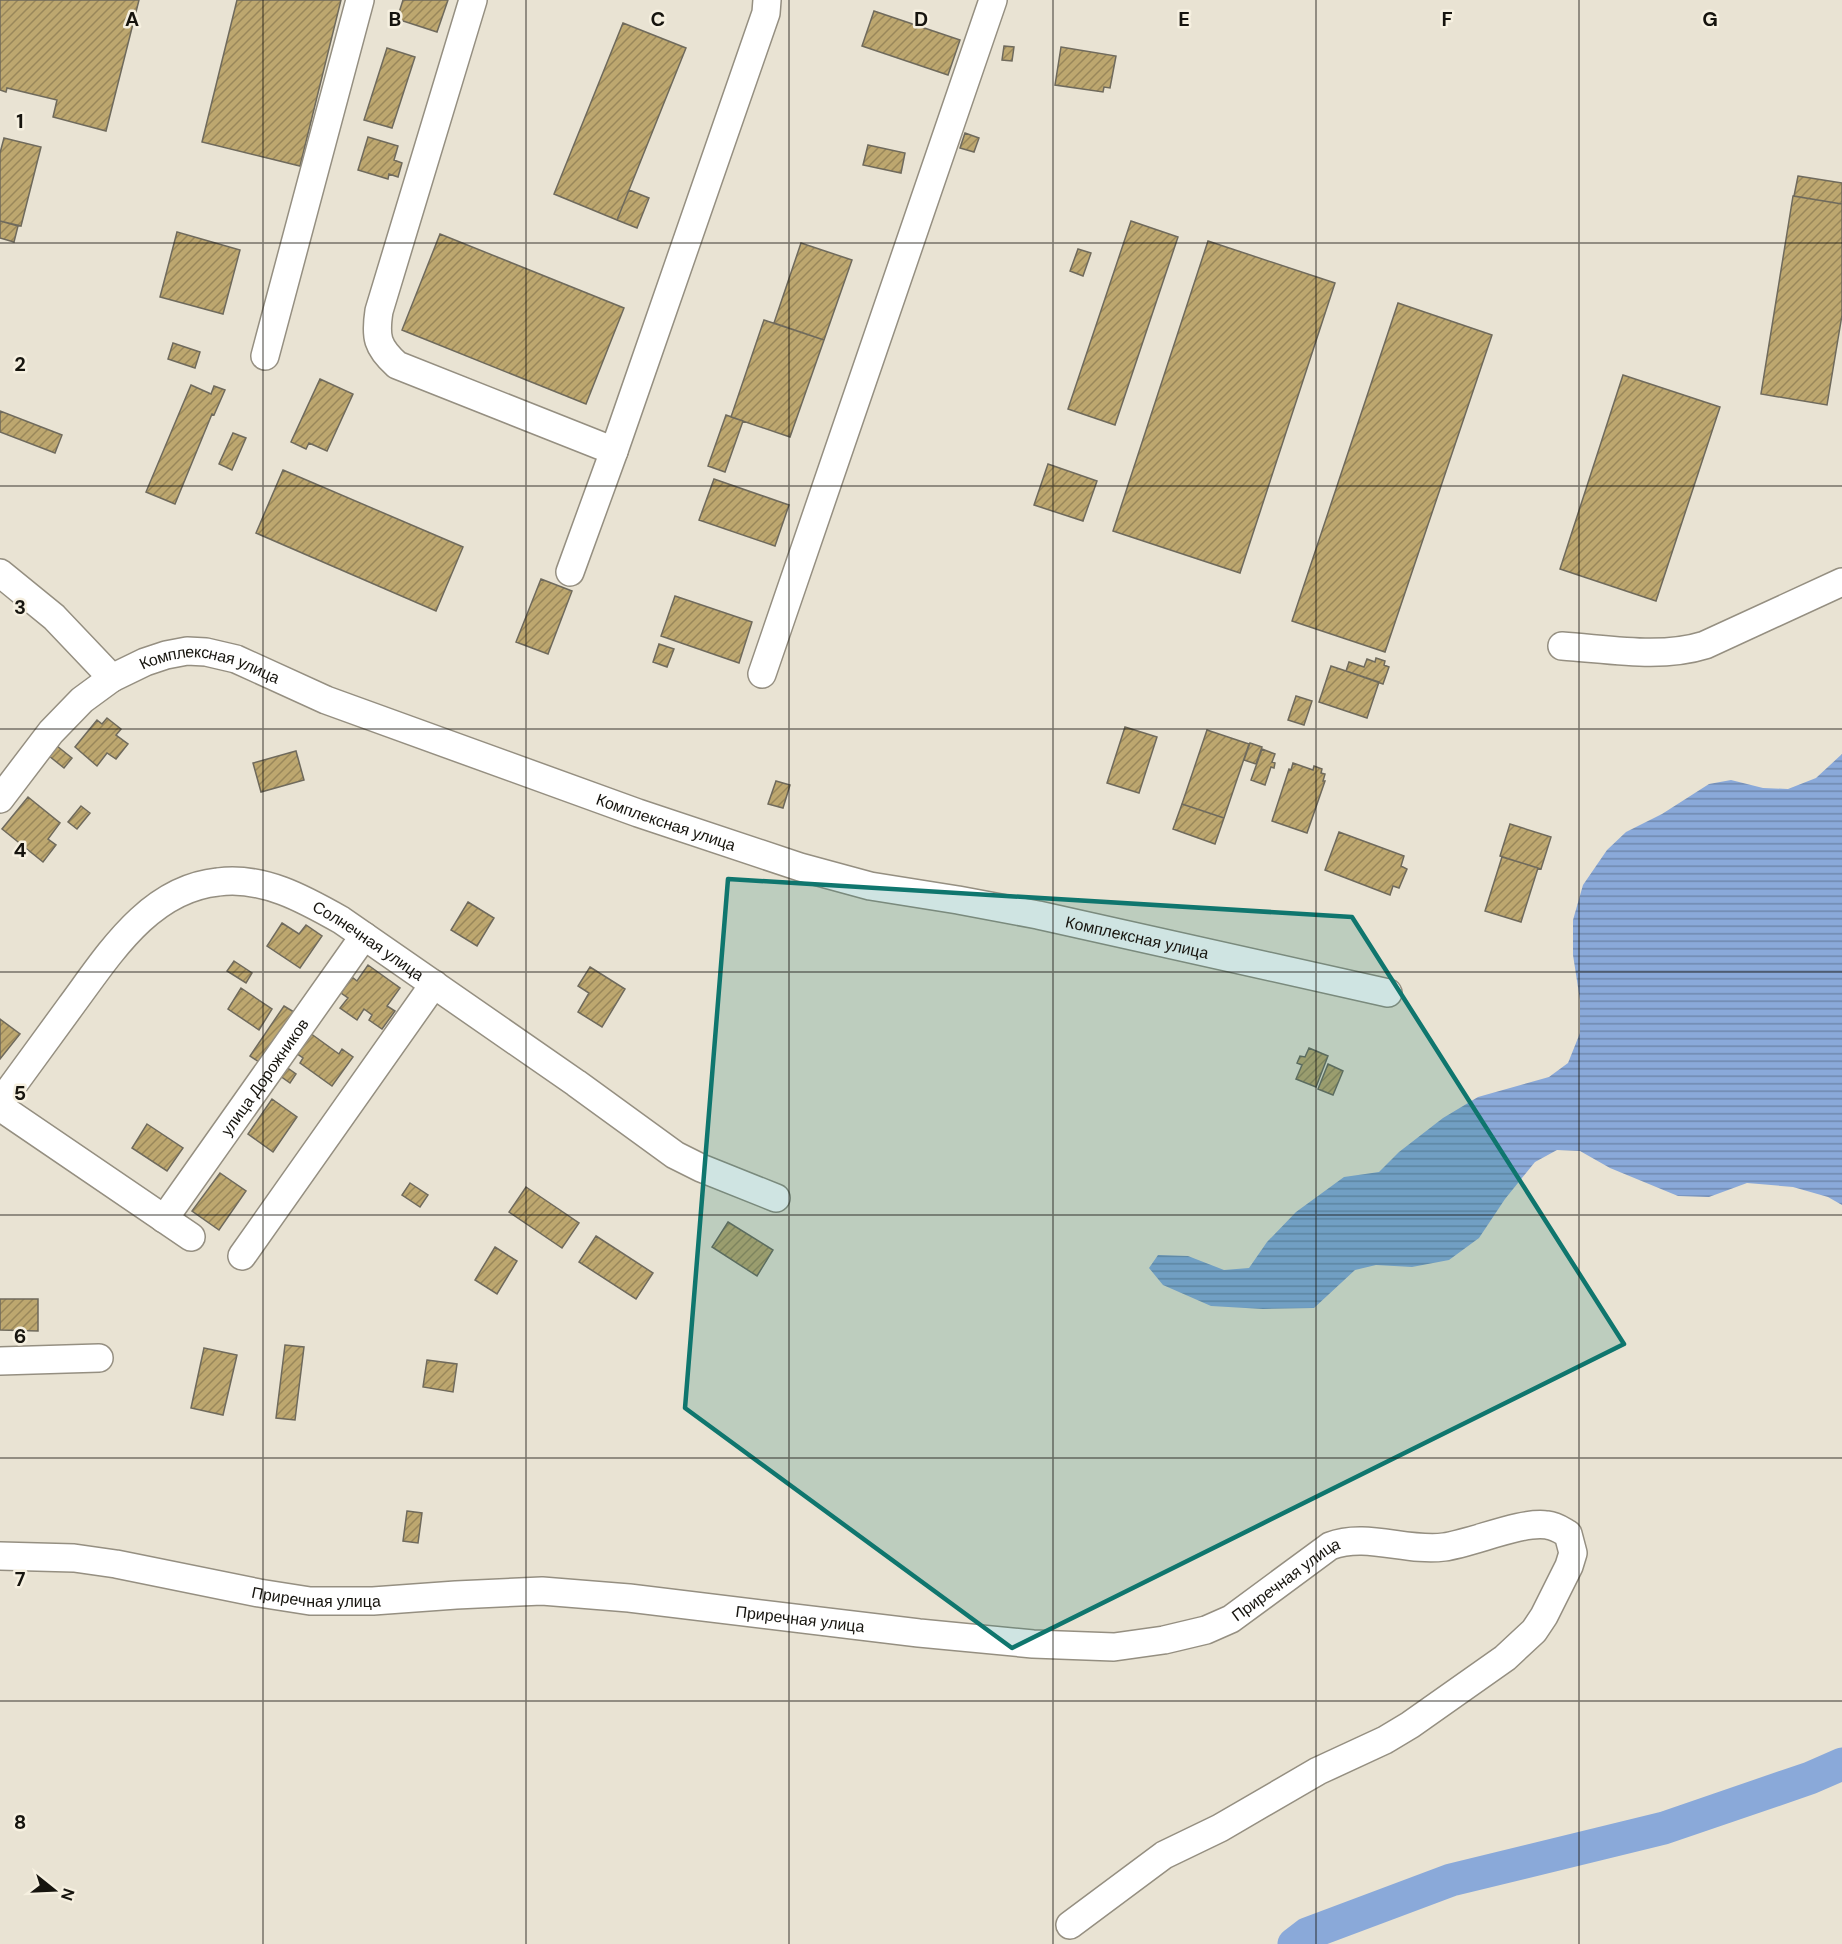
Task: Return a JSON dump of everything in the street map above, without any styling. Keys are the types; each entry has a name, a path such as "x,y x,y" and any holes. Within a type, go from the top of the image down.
{"street":[{"path":"265,356 360,0"},
{"path":"473,0 379,311 377,336 385,354 397,365 614,451"},
{"path":"570,572 766,13 767,0"},
{"path":"762,674 993,0"},
{"name":"Комплексная улица","path":"0,573 54,617 112,678 166,655 206,651 236,659 326,700 627,809 800,867 870,886 1038,915 1388,993"},
{"path":"1562,646 1662,652 1691,650 1842,582"},
{"path":"0,800 51,732 82,700 112,678"},
{"name":"Солнечная улица","path":"0,1105 107,957 139,921 162,902 192,888 218,881 247,882 303,898 434,984 675,1155 776,1198"},
{"name":"улица Дорожников","path":"164,1219 364,936"},
{"path":"242,1256 434,984"},
{"path":"0,1105 192,1237"},
{"path":"0,1361 99,1358"},
{"name":"Приречная улица","path":"0,1556 74,1558 116,1564 310,1601 373,1601 542,1591 629,1598 919,1633 1033,1644 1114,1647 1164,1640 1206,1630 1232,1619 1330,1546 1342,1542 1355,1541 1417,1548 1442,1547 1462,1544 1531,1525 1558,1527 1568,1534 1573,1553 1569,1566 1544,1616 1534,1631 1505,1658 1385,1740 1318,1771 1220,1828 1164,1856 1070,1925"}],"highlighted area":[{"path":"728,879 1352,917 1624,1344 1012,1648 685,1408"}],"water":[{"path":"1842,754 1842,1205 1828,1197 1793,1187 1747,1183 1709,1197 1678,1196 1610,1168 1580,1151 1557,1150 1535,1162 1505,1199 1479,1238 1449,1260 1412,1267 1376,1265 1355,1270 1314,1308 1263,1309 1211,1306 1163,1285 1149,1268 1158,1255 1188,1256 1224,1270 1249,1268 1267,1242 1296,1212 1344,1177 1379,1172 1399,1152 1443,1118 1478,1097 1549,1077 1568,1063 1580,1033 1580,1000 1573,955 1573,920 1583,885 1607,850 1626,832 1662,814 1709,784 1731,780 1763,788 1788,789 1816,778"}],"building":[{"path":"0,0 139,0 106,131 53,117 57,100 7,88 6,92 0,90"},
{"path":"237,0 341,0 300,166 202,142"},
{"path":"403,0 448,0 437,32 397,19"},
{"path":"874,11 960,40 948,75 862,46"},
{"path":"623,23 686,48 617,220 554,194"},
{"path":"1004,46 1014,47 1012,61 1002,60"},
{"path":"1061,47 1116,56 1110,88 1104,87 1103,92 1055,85"},
{"path":"387,48 415,57 392,128 364,120"},
{"path":"965,133 979,138 974,152 960,148"},
{"path":"368,137 398,146 394,160 402,163 398,177 389,174 388,179 358,170"},
{"path":"4,138 41,147 21,226 0,221 0,153"},
{"path":"868,145 905,153 901,173 863,165"},
{"path":"1798,176 1842,183 1842,204 1794,196"},
{"path":"629,190 649,198 637,228 617,220"},
{"path":"1793,196 1842,204 1842,315 1827,405 1761,394"},
{"path":"0,221 18,226 14,242 0,238"},
{"path":"1131,221 1178,237 1115,425 1068,409"},
{"path":"177,232 240,250 223,314 160,297"},
{"path":"440,234 624,308 586,404 402,330"},
{"path":"1208,241 1335,283 1240,573 1113,531"},
{"path":"801,243 852,260 824,340 774,323"},
{"path":"1078,249 1091,253 1083,276 1070,271"},
{"path":"1398,303 1492,335 1385,652 1292,621"},
{"path":"764,320 824,340 790,437 731,417"},
{"path":"173,343 200,352 195,368 168,359"},
{"path":"1623,375 1720,407 1656,601 1560,569"},
{"path":"320,379 353,394 327,451 309,443 306,449 291,442"},
{"path":"191,385 211,394 214,386 225,390 214,415 212,414 175,504 146,492"},
{"path":"0,411 62,435 55,453 0,432"},
{"path":"726,415 743,421 725,472 708,466"},
{"path":"233,433 246,438 232,470 219,464"},
{"path":"1048,464 1097,481 1083,521 1034,505"},
{"path":"283,470 463,547 436,611 256,533"},
{"path":"714,479 789,505 775,546 699,520"},
{"path":"541,579 572,591 548,654 516,642"},
{"path":"675,596 752,622 739,663 661,636"},
{"path":"659,644 674,649 667,667 653,662"},
{"path":"1376,658 1385,661 1384,665 1389,667 1383,684 1346,671 1349,662 1364,667 1367,659 1375,662"},
{"path":"1331,666 1379,682 1367,718 1319,702"},
{"path":"1296,696 1312,701 1304,725 1288,720"},
{"path":"107,718 121,729 116,735 128,744 116,759 107,753 97,766 75,747 97,720 102,724"},
{"path":"1125,727 1157,737 1139,793 1107,783"},
{"path":"1207,730 1249,744 1224,818 1182,804"},
{"path":"1250,743 1262,747 1256,764 1244,760"},
{"path":"57,746 72,758 64,768 49,756"},
{"path":"1262,749 1275,754 1272,762 1275,763 1274,768 1271,767 1265,785 1251,780"},
{"path":"296,751 304,780 261,792 253,763"},
{"path":"1293,763 1313,770 1314,766 1322,769 1321,773 1325,774 1323,781 1325,781 1307,833 1272,821"},
{"path":"776,781 790,785 783,808 768,804"},
{"path":"28,797 60,823 48,839 56,845 43,862 2,829"},
{"path":"1182,804 1224,818 1215,844 1173,829"},
{"path":"81,806 90,813 77,829 68,822"},
{"path":"1510,824 1551,837 1541,869 1500,856"},
{"path":"1339,832 1404,856 1401,866 1407,869 1399,888 1393,886 1390,895 1325,870"},
{"path":"1502,857 1538,868 1521,922 1485,911"},
{"path":"468,902 494,918 477,946 451,930"},
{"path":"282,923 299,934 306,925 322,936 300,968 267,946"},
{"path":"234,961 252,973 246,983 227,971"},
{"path":"368,965 400,988 387,1006 395,1011 382,1029 369,1020 372,1015 364,1009 357,1020 340,1008 348,998 341,993 352,977 357,981"},
{"path":"590,967 625,989 602,1027 578,1012 589,993 578,986"},
{"path":"241,988 272,1009 259,1030 228,1009"},
{"path":"284,1006 294,1012 259,1062 250,1056"},
{"path":"0,1019 20,1034 0,1059"},
{"path":"310,1033 339,1054 342,1049 353,1057 332,1086 300,1063 303,1058 296,1053"},
{"path":"1309,1048 1328,1056 1316,1087 1296,1079 1302,1065 1297,1063 1300,1056 1305,1057"},
{"path":"282,1064 296,1074 290,1083 276,1073"},
{"path":"1328,1064 1343,1071 1333,1095 1318,1089"},
{"path":"272,1099 297,1117 273,1152 248,1134"},
{"path":"147,1124 183,1148 167,1171 132,1148"},
{"path":"220,1173 246,1191 219,1230 192,1211"},
{"path":"410,1183 428,1195 420,1207 402,1195"},
{"path":"526,1187 579,1223 562,1248 509,1212"},
{"path":"728,1222 773,1250 757,1276 712,1247"},
{"path":"596,1236 653,1273 636,1299 579,1262"},
{"path":"495,1247 517,1261 497,1294 475,1280"},
{"path":"0,1299 38,1299 38,1331 0,1330"},
{"path":"285,1345 304,1347 295,1420 276,1418"},
{"path":"204,1348 237,1355 223,1415 191,1408"},
{"path":"427,1360 457,1364 453,1392 423,1387"},
{"path":"407,1511 422,1513 418,1543 403,1541"}],"waterway":[{"path":"1294,1944 1307,1934 1451,1880 1664,1828 1810,1778 1842,1764"}]}
